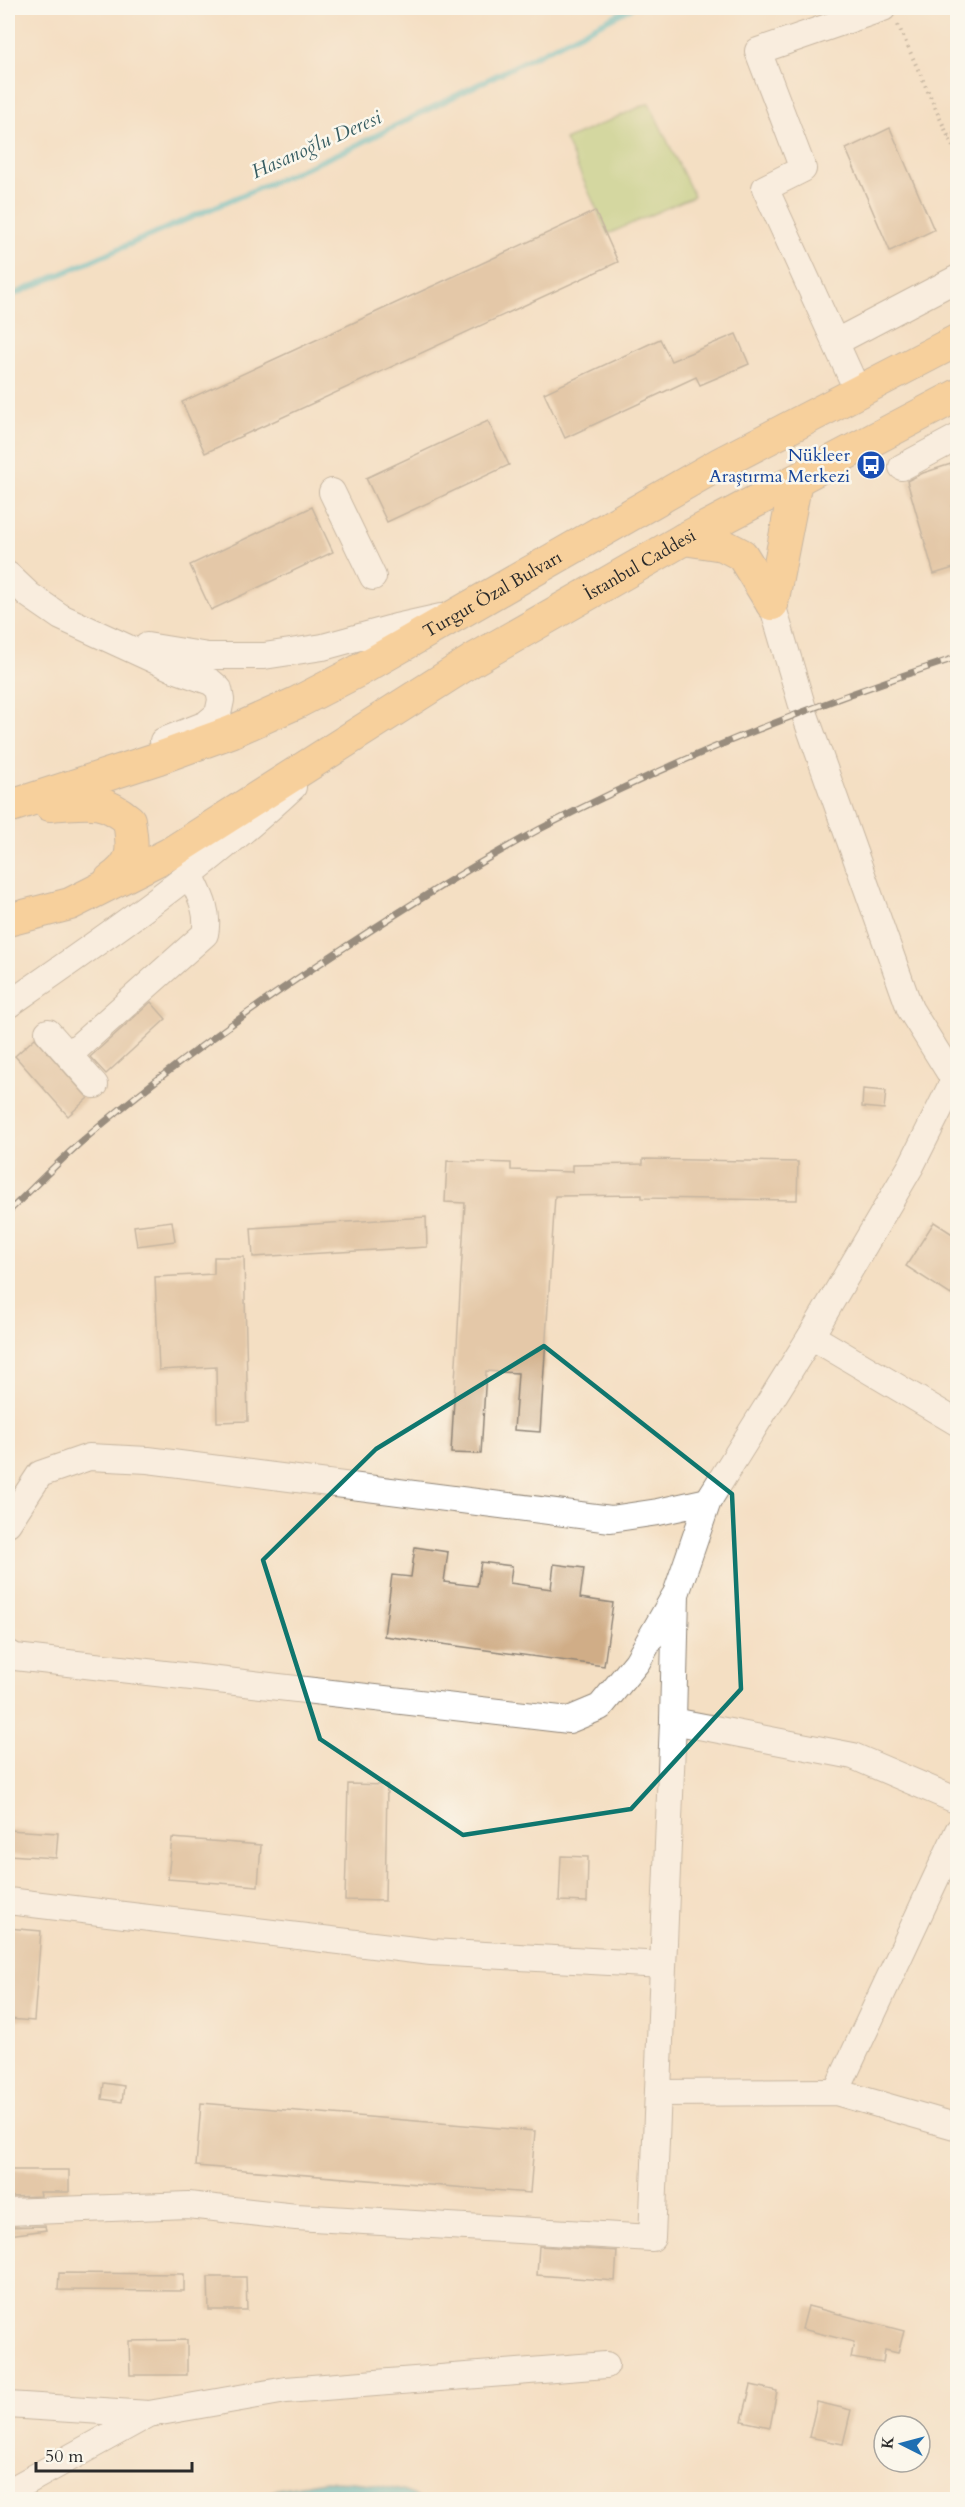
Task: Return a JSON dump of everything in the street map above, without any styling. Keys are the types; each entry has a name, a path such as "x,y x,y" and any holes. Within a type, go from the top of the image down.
{"main road":[{"name":"Turgut Özal Bulvarı","path":"8,807 231,732 296,703 358,671 721,463 957,340"},
{"name":"İstanbul Caddesi","path":"330,752 473,660 684,539 957,395"},
{"path":"772,604 796,481"},
{"path":"684,539 723,545 742,555 772,604"},
{"path":"8,920 70,904 169,854 330,752"},
{"path":"8,807 93,802 112,806 129,820 133,848 129,863 113,878 70,904"}],"street":[{"path":"858,392 765,188 803,169 758,51 889,13"},
{"path":"836,342 957,278"},
{"path":"902,467 956,441"},
{"path":"332,492 373,577"},
{"path":"8,575 29,595 61,617 174,669 211,682 219,689 221,700 218,714 206,724 162,741 107,775"},
{"path":"10,1657 569,1720 600,1707 637,1662 676,1594 708,1501 811,1336 911,1166 955,1084 910,1009 804,712 772,604"},
{"path":"108,637 208,656 264,656 323,647 396,627 453,615"},
{"path":"8,1005 143,911 248,827 330,752"},
{"path":"69,1055 205,934 208,920 190,874"},
{"path":"48,1032 95,1085"},
{"path":"811,1336 957,1424"},
{"path":"8,1523 40,1474 89,1457 148,1460 611,1519 708,1501"},
{"path":"8,2212 188,2205 296,2217 652,2238 676,1594"},
{"path":"673,1721 853,1756 957,1801"},
{"path":"836,2092 957,1831"},
{"path":"8,1901 430,1952 663,1965"},
{"path":"658,2093 836,2092 957,2127"},
{"path":"8,2405 149,2414 286,2390 606,2365"},
{"path":"8,2492 149,2414"}],"path":[{"path":"889,13 957,158"},
{"path":"948,137 957,132"}],"highlighted area":[{"path":"544,1346 732,1494 741,1689 631,1809 463,1835 320,1739 263,1560 376,1449"}],"green space":[{"path":"649,103 694,196 608,234 565,140"}],"water":[{"path":"323,2481 374,2484 423,2499 251,2499 278,2489"}],"building":[{"path":"890,128 934,230 890,251 846,149"},
{"path":"595,211 618,262 205,453 182,402"},
{"path":"736,334 749,364 700,385 696,377 565,438 544,393 660,339 671,361"},
{"path":"488,421 509,465 387,522 366,478"},
{"path":"954,463 957,475 957,504 952,506 957,523 957,567 934,574 907,481"},
{"path":"312,507 333,552 211,610 190,565"},
{"path":"151,1002 166,1019 106,1074 90,1057"},
{"path":"35,1038 88,1098 68,1116 15,1056"},
{"path":"863,1089 886,1091 884,1109 862,1107"},
{"path":"643,1159 798,1162 797,1200 642,1198 642,1195 555,1196 540,1432 514,1430 518,1373 486,1371 481,1454 451,1453 465,1203 445,1202 447,1161 511,1163 511,1170 572,1172 572,1165 643,1164"},
{"path":"426,1217 427,1247 253,1257 251,1228"},
{"path":"172,1221 175,1241 137,1246 134,1226"},
{"path":"934,1222 957,1237 957,1285 951,1295 906,1266"},
{"path":"214,1257 244,1257 248,1421 217,1422 216,1367 159,1370 155,1277 214,1274"},
{"path":"415,1547 448,1552 444,1582 477,1586 481,1562 512,1566 510,1583 551,1589 554,1564 584,1568 580,1598 613,1603 604,1666 384,1636 392,1575 411,1577"},
{"path":"348,1784 387,1785 385,1901 345,1900"},
{"path":"8,1830 58,1833 56,1858 8,1855"},
{"path":"172,1838 261,1845 258,1886 168,1879"},
{"path":"561,1856 588,1857 587,1902 559,1901"},
{"path":"8,1928 41,1931 34,2021 8,2019"},
{"path":"104,2083 124,2086 122,2102 102,2099"},
{"path":"201,2103 535,2131 530,2193 196,2166"},
{"path":"8,2170 69,2170 69,2192 40,2192 41,2196 8,2197"},
{"path":"45,2226 46,2230 9,2235 8,2227"},
{"path":"539,2246 617,2251 615,2281 537,2275"},
{"path":"59,2273 184,2274 184,2291 58,2290"},
{"path":"208,2277 246,2277 247,2310 209,2310"},
{"path":"808,2306 904,2331 898,2353 885,2350 883,2363 851,2358 854,2342 802,2329"},
{"path":"187,2340 187,2375 130,2375 129,2341"},
{"path":"751,2385 777,2391 770,2427 742,2421"},
{"path":"817,2402 851,2410 843,2444 809,2437"}],"waterway":[{"name":"Hasanoğlu Deresi","path":"8,297 351,148 631,8"}],"railway":[{"path":"8,1212 111,1116 209,1040 345,947 490,857 591,803 693,756 851,694 958,657"}],"place":[{"name":"Nükleer Araştırma Merkezi","path":"871,465"}]}
